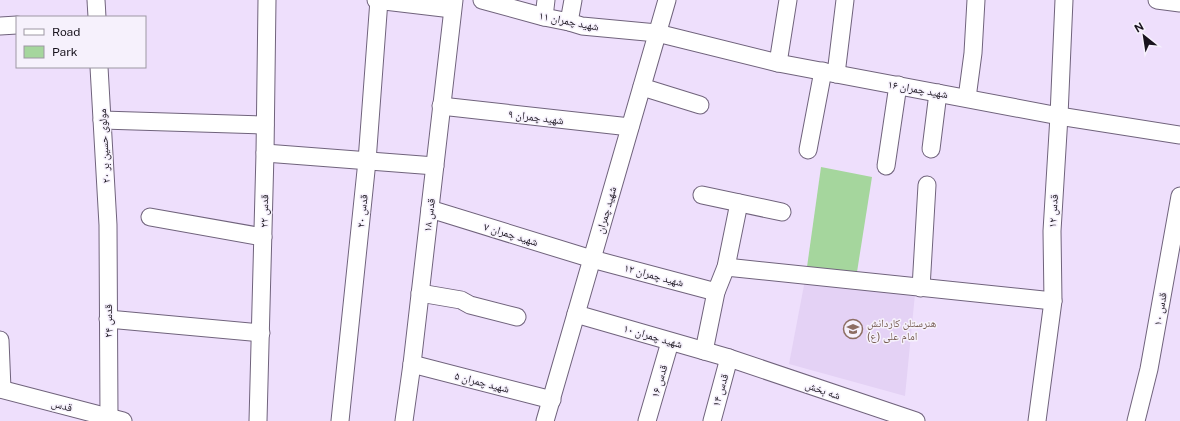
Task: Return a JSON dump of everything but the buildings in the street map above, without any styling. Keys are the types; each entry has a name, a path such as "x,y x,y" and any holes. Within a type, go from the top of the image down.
{"street":[{"path":"96,0 97,16"},
{"name":"قدس ۲۲","path":"258,421 265,153 267,0"},
{"path":"376,0 453,5"},
{"name":"قدس ۲۰","path":"340,421 367,161 379,0"},
{"name":"شهید چمران ۱۱","path":"482,0 582,26 657,33"},
{"path":"544,17 546,0"},
{"path":"569,22 574,0"},
{"name":"شهید چمران","path":"546,421 667,0"},
{"path":"778,63 788,0"},
{"path":"808,150 829,73 845,0"},
{"path":"967,98 973,54 976,0"},
{"name":"قدس ۱۲","path":"1037,421 1053,301 1052,231 1064,0"},
{"path":"1157,0 1180,3"},
{"name":"قدس ۱۸","path":"405,421 453,5"},
{"path":"0,26 16,25"},
{"name":"شهید چمران ۱۶","path":"657,33 778,63 829,73 1059,116 1180,135"},
{"name":"مولوی حسین بر ۲۰","path":"99,68 108,225"},
{"path":"886,166 898,85"},
{"path":"642,87 700,105"},
{"path":"931,149 938,93"},
{"name":"شهید چمران ۹","path":"441,106 630,128"},
{"path":"102,120 265,125"},
{"path":"265,153 435,166"},
{"path":"921,288 927,185"},
{"path":"702,195 782,212"},
{"name":"قدس ۱۰","path":"1136,421 1149,369 1180,196"},
{"path":"704,351 716,292 726,267 739,203"},
{"name":"شهید چمران ۷","path":"430,208 592,259"},
{"path":"150,217 263,237"},
{"name":"قدس ۲۴","path":"108,225 108,319 116,419"},
{"name":"شهید چمران ۱۲","path":"592,259 716,292"},
{"path":"726,267 1053,301"},
{"path":"420,293 461,300 470,305 517,317"},
{"name":"شهید چمران ۱۰","path":"576,314 729,358"},
{"path":"108,319 261,333"},
{"path":"0,340 1,389"},
{"name":"قدس ۱۶","path":"647,421 670,342"},
{"name":"قدس ۱۴","path":"712,421 729,358"},
{"name":"شه بخش","path":"729,358 916,421"},
{"name":"شهید چمران ۵","path":"412,364 552,400"},
{"name":"قدس","path":"1,389 87,416 116,419"}],"shaded area":[{"name":"هنرستلن کاردانش امام علی (ع)","path":"805,280 915,294 905,396 789,364"}],"green space":[{"path":"821,167 872,177 857,272 807,267"}],"place":[{"name":"هنرستلن کاردانش امام علی (ع)","path":"853,329"}]}
